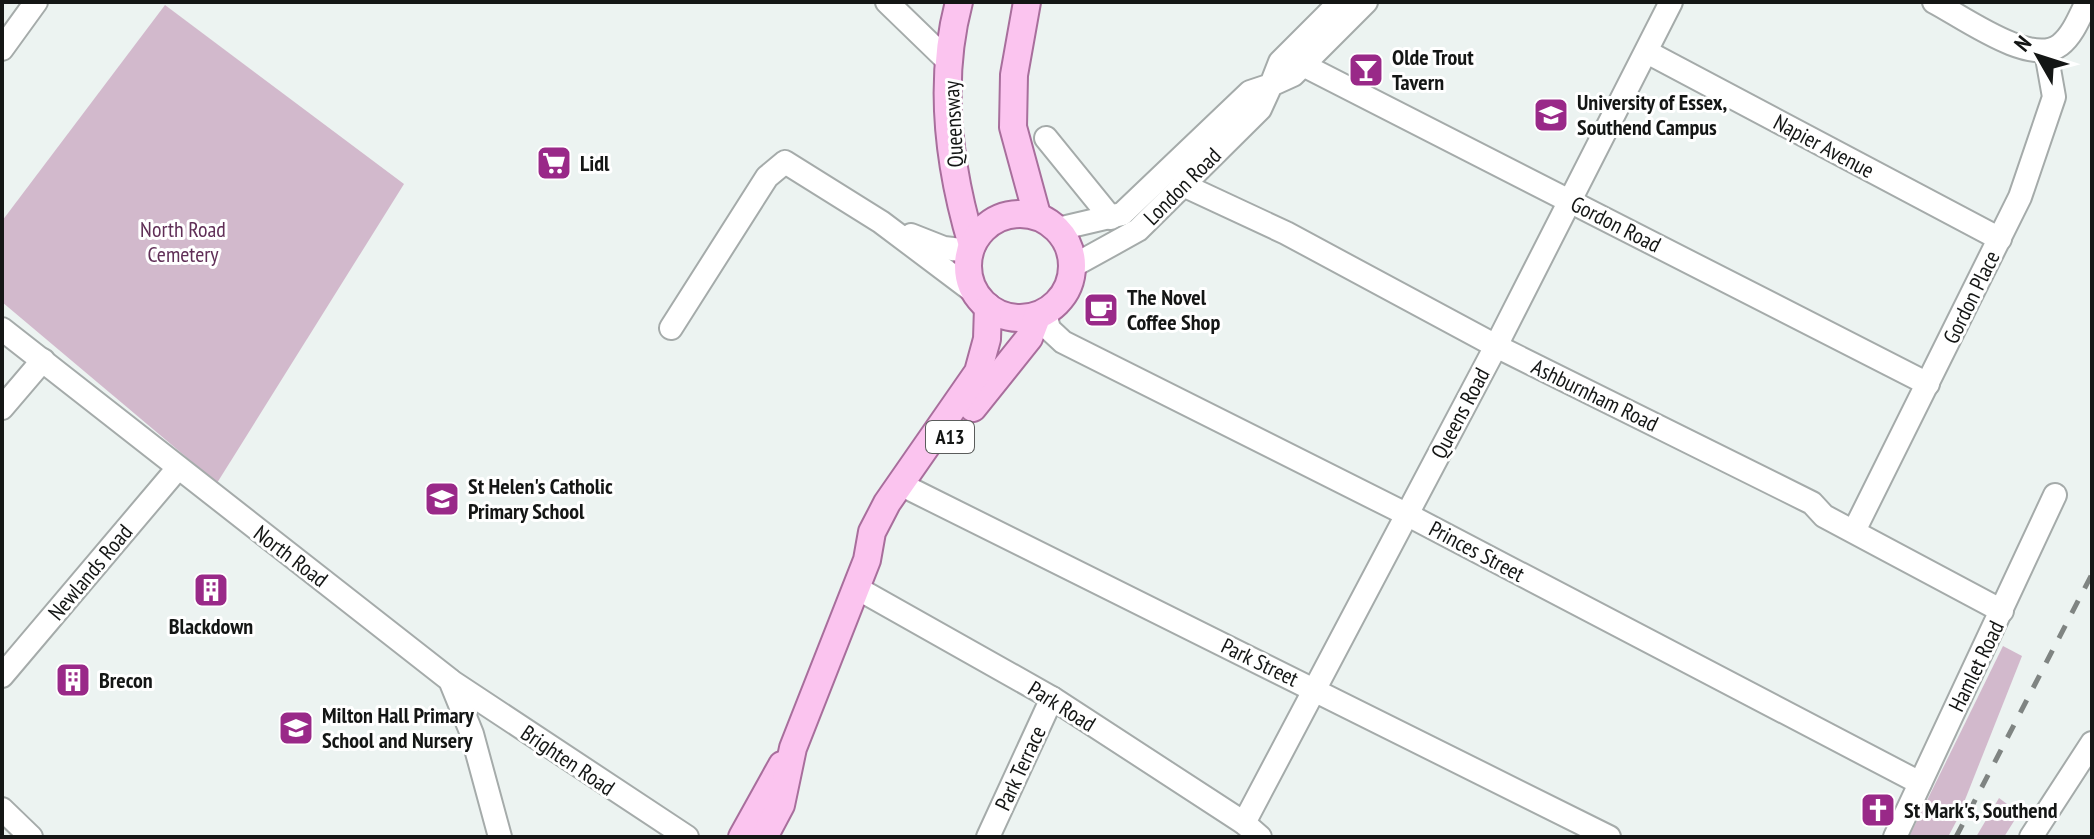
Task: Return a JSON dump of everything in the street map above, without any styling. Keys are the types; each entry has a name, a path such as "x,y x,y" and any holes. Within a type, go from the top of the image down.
{"main road":[{"name":"Queensway","path":"959,2 950,63 948,121 971,248 969,274 983,301"},
{"path":"983,301 1017,320 1041,315 1067,289 1073,266 1071,252 1048,222 1013,127 1014,75 1027,2"},
{"path":"971,248 988,224 999,217 1011,213 1048,222"},
{"name":"A13","path":"867,560 872,532 887,503 978,372 987,339 983,301"},
{"name":"A13","path":"764,837 781,805 793,748 867,560 910,489 1029,338 1041,315"},
{"name":"A13","path":"742,837 761,798 793,748"}],"street":[{"path":"2,49 9,25 36,2"},
{"name":"London Road","path":"1073,266 1138,230 1260,109 1280,62 1340,2"},
{"name":"London Road","path":"1048,222 1111,218 1122,214 1250,92 1286,80 1366,2"},
{"name":"Queens Road","path":"1252,830 1315,689 1496,346 1671,2"},
{"path":"1934,2 2021,48 2046,52 2064,41 2087,2"},
{"path":"891,3 950,63"},
{"name":"Napier Avenue","path":"1647,52 2000,239"},
{"name":"Gordon Place","path":"1854,531 2000,239 2036,156 2054,97 2046,52"},
{"name":"Gordon Road","path":"1303,65 1928,384"},
{"name":"London Road","path":"1046,138 1111,218"},
{"path":"671,328 767,177 785,162 881,222 983,301"},
{"name":"Ashburnham Road","path":"1183,185 1286,233 1496,346 1812,503 1824,516 2002,611"},
{"path":"881,222 944,248 971,248"},
{"name":"Princes Street","path":"1041,315 1049,329 1063,342 1406,514 1920,783"},
{"name":"North Road","path":"2,329 450,680 472,734 500,837"},
{"path":"2,408 43,360"},
{"name":"Newlands Road","path":"2,676 178,468"},
{"name":"Park Street","path":"910,489 1609,837"},
{"name":"Hamlet Road","path":"1895,837 2055,495"},
{"name":"Park Road","path":"855,587 1052,698 1252,830"},
{"name":"Brighten Road","path":"450,680 687,837"},
{"name":"Park Terrace","path":"988,837 1052,698"},
{"path":"2031,837 2092,743"},
{"path":"2,809 31,837"}],"green space":[{"name":"North Road Cemetery","path":"165,5 404,184 217,483 2,302 2,221"},
{"path":"2003,646 2022,656 1957,820 1948,837 1909,837"},
{"path":"1999,798 2019,813 2004,837 1976,837"}],"railway":[{"path":"1956,837 2092,574"}],"place":[{"name":"Olde Trout Tavern","path":"1366,70"},
{"name":"University of Essex, Southend Campus","path":"1551,115"},
{"name":"Lidl","path":"554,163"},
{"name":"The Novel Coffee Shop","path":"1101,310"},
{"name":"St Helen's Catholic Primary School","path":"442,499"},
{"name":"Blackdown","path":"211,590"},
{"name":"Brecon","path":"73,680"},
{"name":"Milton Hall Primary School and Nursery","path":"296,728"},
{"name":"St Mark's, Southend","path":"1878,810"}]}
